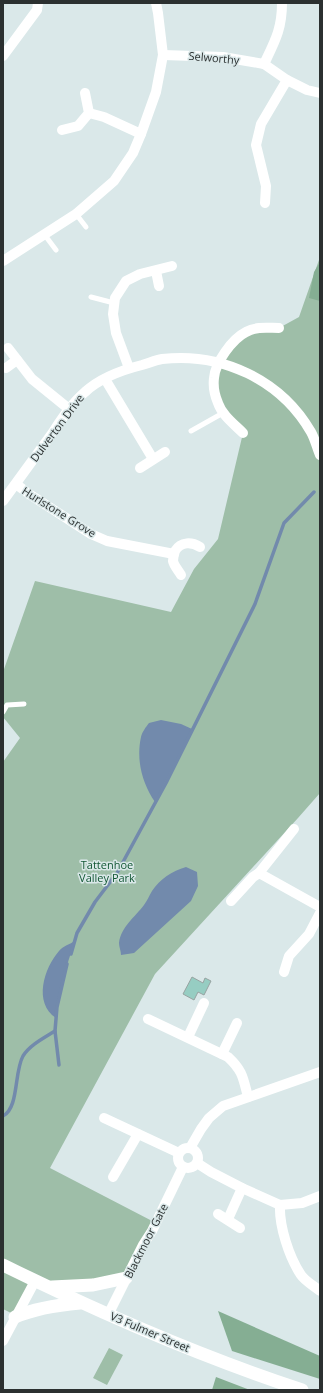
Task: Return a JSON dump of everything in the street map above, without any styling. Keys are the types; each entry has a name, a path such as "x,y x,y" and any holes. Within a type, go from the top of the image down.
{"street":[{"path":"3,56 37,10 38,3"},
{"path":"3,261 76,214 114,181 133,153 156,92 163,55 156,3"},
{"path":"264,64 279,32 282,15 282,3"},
{"name":"Selworthy","path":"163,55 223,57 264,64 287,80 307,90 320,93"},
{"path":"264,204 266,186 256,144 261,124 287,80"},
{"path":"84,93 89,113"},
{"path":"89,113 104,117 141,134"},
{"path":"62,130 78,126 89,113"},
{"path":"129,368 116,333 113,314 115,298 126,282 140,274 172,266"},
{"path":"156,271 160,286"},
{"path":"243,433 223,413 218,403 214,378 218,363 232,344 246,332 259,327 279,328"},
{"path":"8,348 32,379 69,409"},
{"name":"Dulverton Drive","path":"3,501 69,409 85,392 105,379 129,368 162,359 192,358 218,363 240,369 268,384 284,397 301,417 312,433 320,455"},
{"path":"6,368 17,360"},
{"path":"105,379 153,459"},
{"path":"140,468 165,452"},
{"name":"Hurlstone Grove","path":"16,484 91,534 107,541 174,554"},
{"path":"181,575 173,560 177,548 183,544 193,543 200,547"},
{"path":"231,901 253,877 259,873 294,828"},
{"path":"259,873 320,907"},
{"path":"284,972 289,956 309,934 320,913"},
{"path":"188,1037 204,1003"},
{"path":"148,1019 228,1057 237,1065 241,1072 248,1096"},
{"path":"222,1054 238,1023"},
{"path":"190,1148 209,1118 223,1106 320,1072"},
{"path":"104,1118 179,1153"},
{"path":"113,1177 126,1165 138,1134"},
{"path":"185,1148 190,1148 197,1153 197,1162 192,1168 183,1167 177,1159 179,1153 185,1148"},
{"path":"197,1162 211,1172 280,1205 302,1203 320,1196"},
{"name":"Blackmoor Gate","path":"108,1315 126,1278 152,1231 183,1167"},
{"path":"228,1219 242,1188"},
{"path":"280,1205 280,1217 289,1252 302,1276 320,1291"},
{"path":"218,1214 240,1228"},
{"name":"V3 Fulmer Street","path":"3,1265 108,1315 245,1371 302,1390"},
{"path":"48,1287 93,1285 126,1278"},
{"path":"3,1341 35,1281"},
{"path":"15,1317 38,1309 57,1305 82,1303"}],"lane":[{"path":"76,214 86,227"},
{"path":"44,234 56,250"},
{"path":"91,297 114,302"},
{"path":"191,431 223,413"},
{"path":"3,712 7,705 24,704"}],"green space":[{"name":"Tattenhoe Valley Park","path":"320,257 320,793 155,974 50,1168 156,1223 126,1278 112,1282 35,1281 13,1314 3,1309 3,762 20,738 3,717 3,672 35,581 171,612 194,569 218,539 243,433 218,403 218,363 246,332 279,328 299,317"},
{"path":"320,262 320,301 309,298 314,272"},
{"path":"218,1311 320,1356 320,1379 232,1351"},
{"path":"109,1348 123,1355 107,1385 93,1378"},
{"path":"216,1377 250,1390 212,1390"}],"water":[{"path":"161,720 181,724 192,729 155,802 150,795 141,771 139,754 142,733 149,723"},
{"path":"186,867 197,872 198,886 191,901 134,953 121,955 119,943 120,937 129,922 144,905 152,891 159,883 167,876"},
{"path":"75,941 63,979 56,1018 49,1012 45,1004 43,985 45,976 59,951"}],"building":[{"path":"192,977 203,983 205,978 211,981 204,995 198,992 194,1000 183,994"}],"waterway":[{"path":"71,954 77,933 95,902 117,873 166,783 255,604 284,523 314,492"},
{"path":"3,1116 12,1106 18,1071 23,1056 33,1045 55,1031 57,1007 67,964"},
{"path":"55,1031 59,1065"}]}
